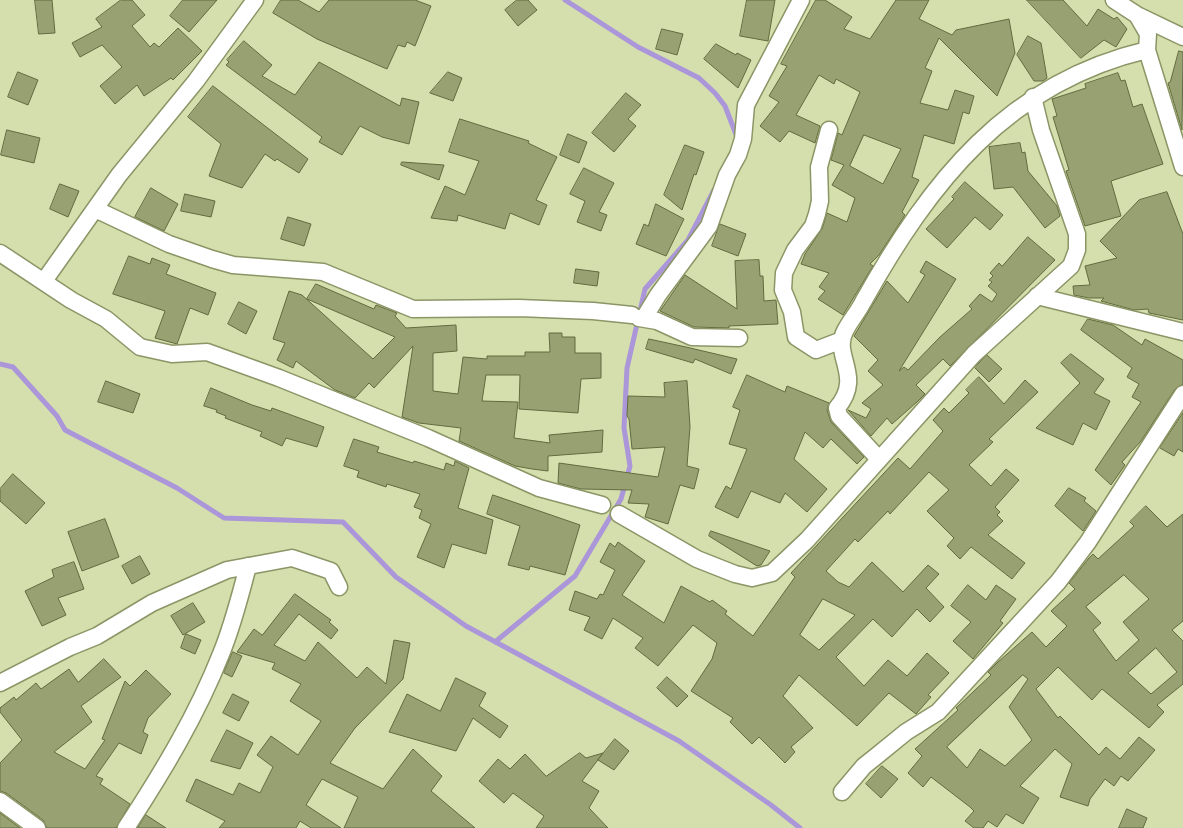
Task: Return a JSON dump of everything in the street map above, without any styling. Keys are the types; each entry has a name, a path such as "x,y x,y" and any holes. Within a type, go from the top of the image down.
{"street":[{"path":"44,281 95,209 218,53 255,0"},
{"path":"638,317 658,295 709,226 727,175 738,155 743,139 746,105 801,0"},
{"path":"1114,0 1137,15 1183,37"},
{"path":"1137,15 1148,34 1147,50 1183,167"},
{"path":"878,458 839,416 837,408 846,397 849,385 842,340 883,266 932,192 988,134 1032,97 1078,72 1112,58 1147,50"},
{"path":"620,514 697,559 735,574 752,578 763,577 772,573 806,540 878,458 974,354 1071,266 1077,250 1077,234 1041,130 1032,97"},
{"path":"829,130 819,167 820,201 817,214 813,226 795,250 784,274 782,290 792,312 796,337 816,350 842,340"},
{"path":"95,209 169,244 232,265 323,272 413,310 519,308 594,310 657,322 692,337 739,338"},
{"path":"0,253 71,300 106,318 140,347 172,354 207,352 279,378 428,438 540,488 602,505"},
{"path":"1037,296 1183,332"},
{"path":"842,792 864,766 906,732 938,712 1058,582 1088,542 1183,394"},
{"path":"0,683 70,646 97,636 152,603 205,578 248,566 292,558 331,571 339,587"},
{"path":"126,828 160,776 221,656 231,628 248,566"},
{"path":"0,801 37,828"}],"building":[{"path":"35,0 52,0 55,33 39,34"},
{"path":"121,0 132,0 145,15 132,26 150,47 154,43 159,47 178,28 202,51 173,80 171,78 144,96 137,85 115,104 100,86 122,67 102,45 80,57 72,43 102,27 96,19"},
{"path":"183,0 217,0 189,32 170,16"},
{"path":"281,0 298,0 319,12 329,0 415,0 431,6 415,46 407,42 405,47 398,45 387,69 317,39 273,13"},
{"path":"517,0 528,0 537,10 518,26 505,10"},
{"path":"747,0 775,0 768,41 740,36"},
{"path":"816,0 825,0 852,17 844,29 870,39 896,0 929,0 919,19 952,35 956,30 1009,19 1015,53 997,96 939,38 925,68 932,71 920,103 948,110 955,90 974,96 969,114 963,112 954,144 924,135 912,177 919,180 902,212 905,215 879,255 870,264 873,266 843,315 818,299 825,291 819,287 829,273 801,264 805,254 822,229 827,213 847,222 855,198 832,185 844,165 831,160 838,133 842,135 860,92 836,79 834,84 819,75 796,115 820,126 815,143 789,131 780,142 760,126 779,102 769,96 787,66 781,64","holes":["864,135 901,149 883,184 850,166"]},
{"path":"1027,0 1063,0 1087,26 1098,9 1114,19 1117,17 1127,29 1116,47 1104,40 1081,58"},
{"path":"662,29 683,34 677,55 656,49"},
{"path":"1028,36 1041,43 1047,78 1043,81 1034,81 1017,55"},
{"path":"244,41 272,65 262,76 295,95 319,62 400,106 402,98 419,102 409,144 382,137 360,126 342,155 319,142 322,137 226,65 229,62 227,60"},
{"path":"716,44 736,55 737,53 751,60 738,88 704,59"},
{"path":"1179,51 1183,52 1182,130 1168,83 1170,82"},
{"path":"18,72 38,80 28,105 8,97"},
{"path":"448,72 462,78 453,101 430,93"},
{"path":"1118,73 1121,81 1125,80 1133,107 1142,104 1163,164 1111,181 1121,216 1085,226 1066,171 1069,170 1053,117 1057,116 1052,99 1086,88 1085,84"},
{"path":"213,86 308,159 299,173 265,154 242,188 209,176 221,144 188,117"},
{"path":"626,93 641,105 628,119 636,126 614,152 592,133"},
{"path":"460,119 529,141 528,143 557,157 536,200 547,205 539,225 510,213 505,229 458,215 457,221 431,218 445,186 465,195 479,161 449,152"},
{"path":"7,130 40,138 34,163 1,155"},
{"path":"568,134 587,142 579,163 560,155"},
{"path":"1020,143 1022,153 1025,152 1028,171 1057,206 1060,216 1045,228 1013,187 994,189 989,147"},
{"path":"685,145 704,152 696,175 694,174 682,210 664,195"},
{"path":"402,162 444,165 439,180 401,165"},
{"path":"584,168 614,183 599,212 607,215 601,231 577,222 585,201 570,194"},
{"path":"965,182 1003,215 990,230 975,217 947,248 926,229 954,199 952,197"},
{"path":"60,184 79,191 68,217 50,209"},
{"path":"151,188 178,204 164,231 135,217"},
{"path":"1167,192 1183,234 1183,320 1149,313 1148,309 1134,310 1101,301 1104,298 1074,295 1073,286 1090,285 1085,266 1117,258 1100,241 1139,200"},
{"path":"185,194 215,201 211,217 181,211"},
{"path":"656,204 684,219 666,256 636,244 644,224 648,226"},
{"path":"288,217 311,224 304,246 281,239"},
{"path":"720,224 746,234 738,256 712,246"},
{"path":"1028,237 1055,260 950,366 943,359 916,385 925,394 917,402 892,424 887,418 871,436 848,410 866,418 871,409 862,403 883,385 868,371 878,360 854,336 887,281 908,303 925,275 920,272 926,261 956,279 899,371 904,367 908,370 940,337 972,309 969,306 980,294 992,302 997,294 988,286 992,282 989,280 993,276 990,273 999,263 1002,266"},
{"path":"129,256 150,264 152,258 170,265 166,274 216,293 208,315 190,308 177,344 155,338 165,311 113,294"},
{"path":"759,260 760,276 763,276 764,301 776,300 778,324 729,326 729,328 694,327 660,311 685,275 737,309 735,261"},
{"path":"576,269 599,272 597,286 574,283"},
{"path":"316,284 374,309 376,305 397,313 395,316 406,328 456,325 457,351 433,353 433,391 458,394 463,357 487,359 487,356 525,356 525,352 550,352 549,333 562,333 562,337 575,337 575,353 601,353 601,378 581,379 578,413 519,409 520,375 486,375 482,401 518,402 514,438 550,443 549,435 603,430 602,452 548,456 548,471 532,469 515,466 459,441 461,428 419,423 402,417 413,346 374,388 369,383 355,398 335,390 296,361 293,368 277,360 285,343 273,339 289,291 302,295 373,359 395,337 307,299"},
{"path":"239,302 257,311 246,334 228,324"},
{"path":"1088,319 1113,325 1142,345 1145,339 1183,360 1183,384 1175,389 1141,441 1122,462 1125,465 1111,485 1095,470 1141,402 1132,397 1139,384 1127,377 1132,368 1081,330"},
{"path":"649,339 737,359 731,374 695,359 693,363 646,349"},
{"path":"1071,354 1104,379 1094,393 1110,401 1096,430 1083,423 1073,445 1036,428 1080,383 1061,363"},
{"path":"987,355 1002,369 989,382 975,368"},
{"path":"747,375 785,392 787,386 829,403 827,410 831,422 864,457 857,464 831,439 823,448 805,432 794,459 827,489 807,512 785,493 780,503 751,491 738,518 715,507 726,486 731,489 747,449 729,444 740,410 733,407"},
{"path":"979,377 1004,404 1025,380 1038,392 989,439 993,442 969,465 991,486 1006,469 1019,480 995,507 1000,512 997,515 1003,521 988,535 1025,563 1012,579 971,547 960,559 947,546 954,538 927,511 949,490 929,472 890,514 888,511 858,542 855,539 826,571 838,582 849,587 872,562 903,592 928,565 939,574 926,588 944,607 930,622 917,609 892,637 873,619 836,657 864,686 888,660 907,676 927,653 949,673 928,695 931,697 916,714 889,693 857,726 799,675 783,696 813,728 791,747 795,752 785,763 759,737 752,744 730,722 733,718 691,691 712,659 717,643 693,625 658,666 635,648 643,638 613,618 602,639 584,630 590,617 569,610 575,591 597,599 600,594 603,595 615,570 600,562 610,543 615,547 618,542 645,561 622,595 664,623 681,586 710,602 712,600 727,611 725,614 753,636 795,577 791,573 898,458 910,469 943,431 933,420 944,408 949,413 969,393 966,390","holes":["823,599 855,615 819,650 800,635"]},
{"path":"106,381 140,394 133,413 98,402"},
{"path":"687,381 690,427 687,466 699,469 694,489 680,485 668,524 645,517 649,504 628,503 632,490 581,489 558,483 559,463 658,477 665,447 632,449 629,419 627,416 628,396 665,397 664,383"},
{"path":"211,388 252,405 271,411 272,408 324,427 317,447 286,438 282,446 260,436 262,432 225,418 226,416 216,412 217,410 204,406"},
{"path":"1183,413 1183,452 1178,449 1174,456 1160,448"},
{"path":"354,439 379,447 377,452 413,463 414,461 444,470 446,463 454,466 455,461 469,468 458,508 493,520 486,554 452,544 444,568 417,557 431,524 419,518 422,510 414,507 420,494 387,484 386,487 357,477 359,471 344,466"},
{"path":"13,474 45,503 26,524 0,501 0,489"},
{"path":"1069,488 1086,498 1084,501 1096,511 1083,531 1055,506"},
{"path":"493,495 580,525 565,575 530,566 529,570 508,565 520,526 487,514"},
{"path":"1146,506 1167,527 1183,514 1183,621 1172,630 1183,641 1183,684 1157,705 1164,712 1149,728 1102,689 1092,700 1058,667 1036,689 1058,718 1060,716 1099,755 1106,747 1120,759 1139,737 1155,750 1128,781 1121,776 1114,786 1105,779 1090,799 1088,806 1060,797 1072,764 1055,749 1020,786 1039,798 1023,824 1006,814 997,827 988,821 983,828 974,828 965,821 974,811 970,807 931,777 923,787 908,773 922,756 915,749 958,710 956,708 991,675 988,672 998,662 1032,632 1046,647 1067,626 1051,611 1075,589 1069,583 1089,558 1093,554 1098,559 1134,526 1130,522","holes":["1124,575 1149,599 1123,622 1139,640 1116,661 1093,630 1101,623 1086,607","1156,648 1177,672 1151,694 1128,673","1023,675 1028,679 1009,707 1032,740 1005,766 980,749 967,768 947,747"]},
{"path":"105,519 119,557 82,571 68,532"},
{"path":"711,531 770,551 761,565 757,566 709,536"},
{"path":"140,556 150,574 132,584 122,566"},
{"path":"74,562 84,589 58,598 66,615 42,626 25,591 54,577 52,570"},
{"path":"968,585 986,600 996,585 1016,599 1000,621 1003,623 973,659 953,641 971,622 951,606"},
{"path":"295,594 331,620 329,622 338,630 331,639 299,614 274,645 305,661 318,642 357,678 367,667 386,684 394,640 410,643 403,679 355,728 330,763 383,789 413,749 442,776 431,791 475,828 344,828 358,797 322,779 306,805 341,828 311,828 300,821 296,828 219,828 225,821 186,801 196,779 233,795 239,783 260,793 273,767 257,755 271,736 298,755 321,721 290,701 301,684 272,669 275,663 237,652 254,629 262,635"},
{"path":"193,603 205,622 183,635 171,616"},
{"path":"186,634 201,640 195,654 181,648"},
{"path":"233,652 242,656 232,677 224,673"},
{"path":"104,659 121,677 81,706 92,722 54,752 85,769 105,740 102,739 125,681 130,686 146,670 171,694 148,718 143,732 148,735 141,754 119,743 96,776 103,779 100,784 130,804 116,828 47,828 43,820 6,793 0,791 0,763 22,740 0,712 0,708 14,697 16,700 36,683 41,689 69,669 78,682"},
{"path":"667,677 688,696 677,707 657,688"},
{"path":"456,678 486,693 479,706 508,726 500,738 473,718 456,751 389,732 407,694 440,711"},
{"path":"233,694 249,702 239,721 223,713"},
{"path":"227,730 253,743 240,769 211,761"},
{"path":"615,739 629,751 614,770 598,760"},
{"path":"580,753 586,758 603,753 582,781 599,791 589,808 608,828 536,828 544,816 513,793 504,803 479,781 498,759 510,769 525,754 546,776"},
{"path":"882,766 898,779 881,798 866,784"},
{"path":"1127,809 1147,818 1143,828 1119,828"},
{"path":"0,813 20,828 0,828"},
{"path":"146,815 166,828 138,828"}],"waterway":[{"path":"565,0 638,47 699,78 715,93 725,106 737,137"},
{"path":"495,642 575,576 621,499 630,466 624,428 627,368 645,289 688,240 714,190"},
{"path":"0,364 13,367 57,416 65,430 177,488 224,518 343,522 396,577 466,626 679,741 771,805 800,828"}]}
